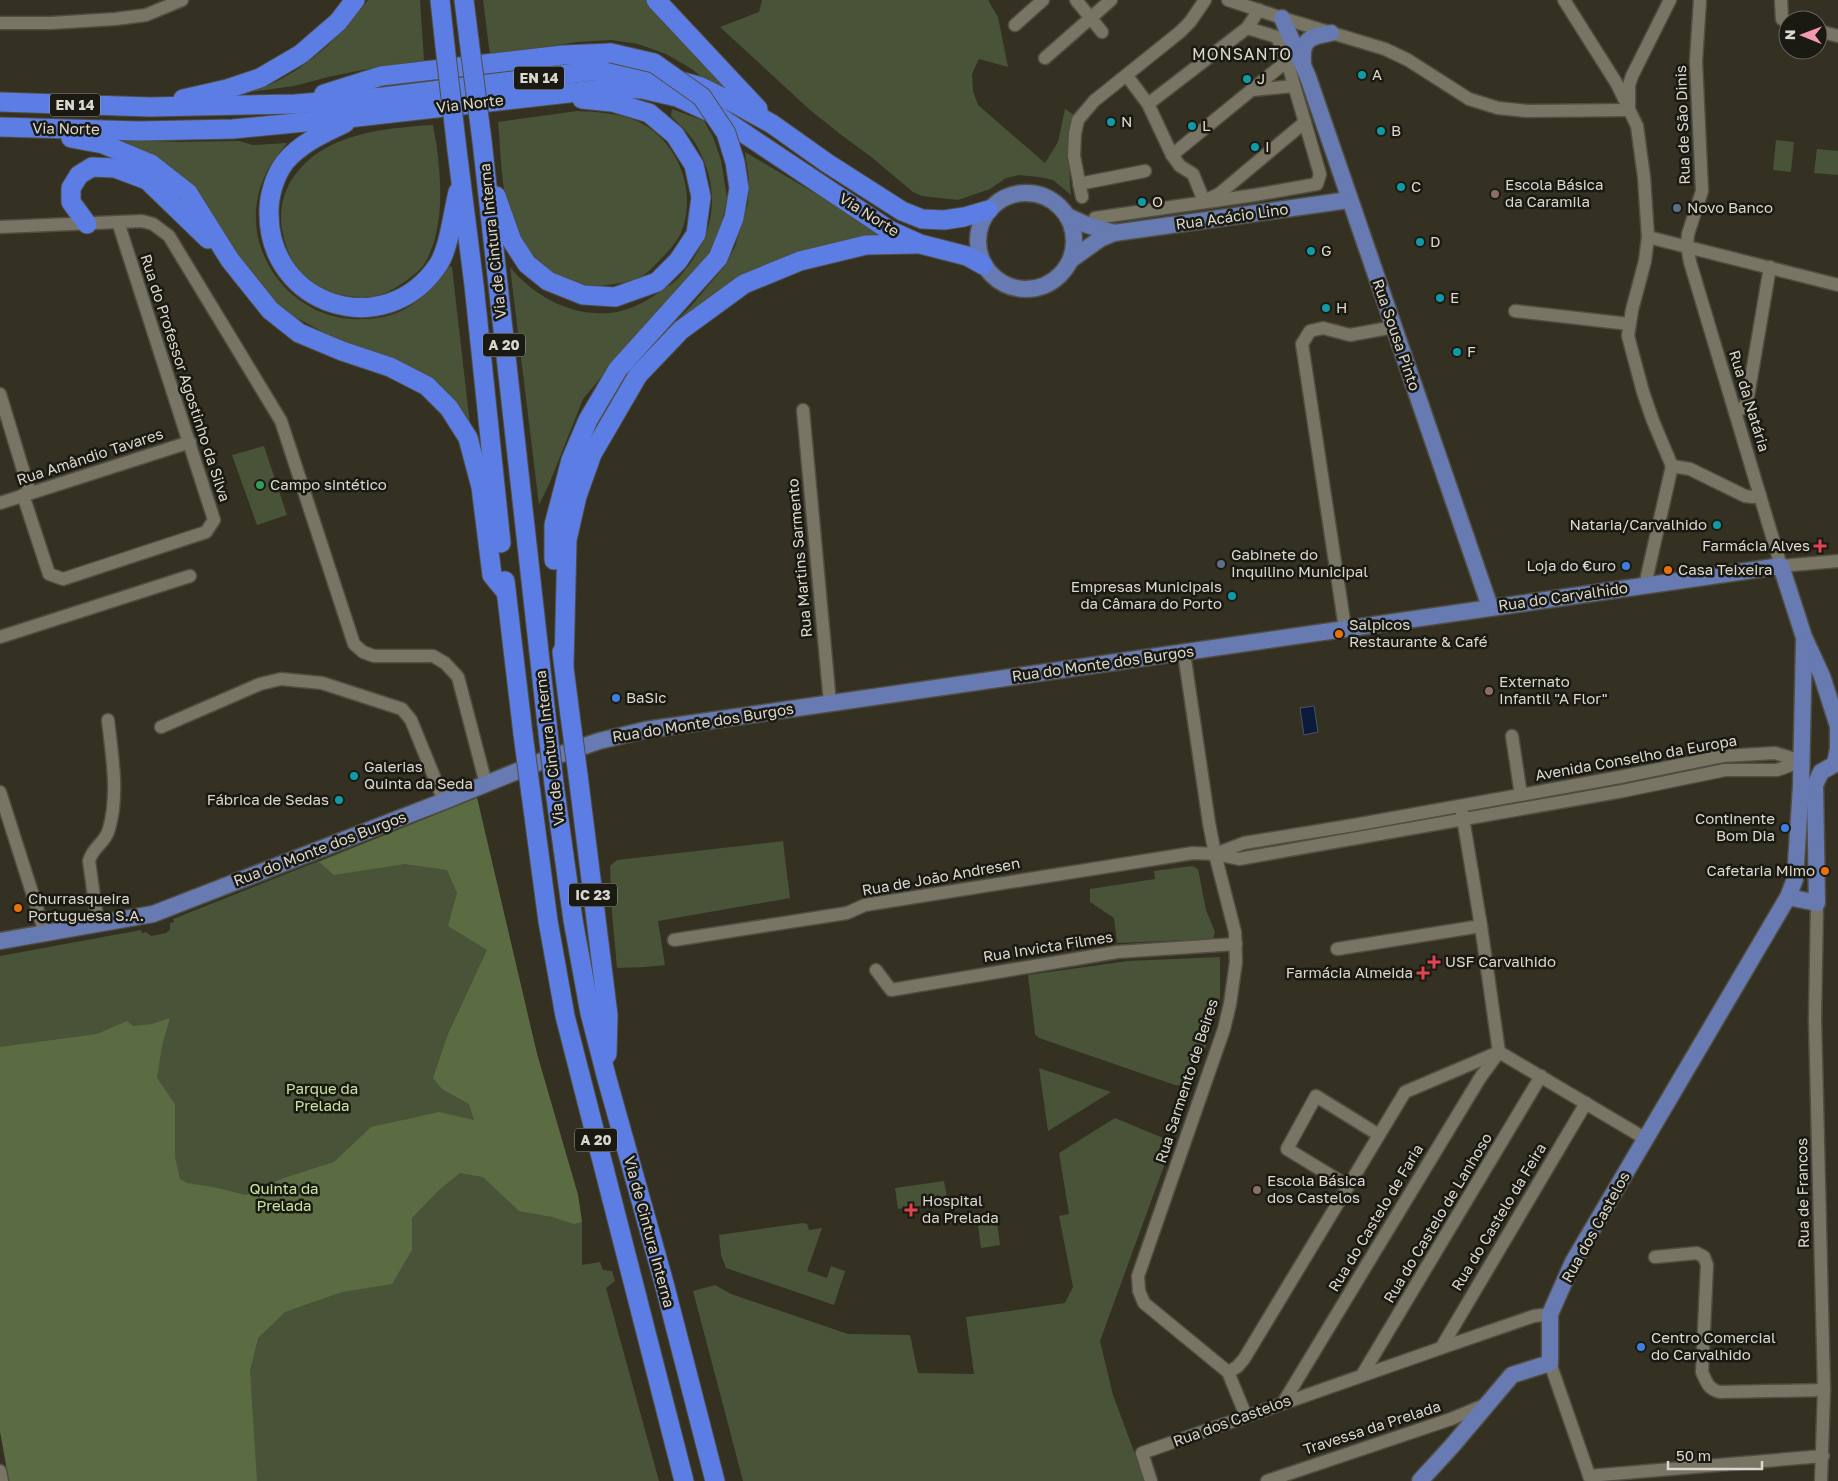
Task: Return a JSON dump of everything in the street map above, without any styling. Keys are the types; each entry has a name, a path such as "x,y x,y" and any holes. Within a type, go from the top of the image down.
{"highway":[{"path":"150,107 227,89 260,78 300,54 338,22 355,0"},
{"name":"Via de Cintura Interna","path":"440,0 474,285 506,592 548,921 565,1016 684,1481"},
{"name":"Via de Cintura Interna","path":"464,0 483,150 554,784 581,968 607,1079 662,1274 715,1481"},
{"path":"656,0 772,124"},
{"path":"295,104 381,76 563,55 611,52 654,63 702,97 726,133 735,162 739,188 734,218 718,258 618,368 588,420 571,460 554,525 556,602 564,664"},
{"name":"Via Norte","path":"0,102 150,107 295,104 383,97 592,71 656,74 701,87 772,124 902,212 922,219 944,220 964,217 988,210"},
{"name":"Via Norte","path":"8,128 139,131 233,129 357,117 556,93 612,88 642,90 677,96 718,116 890,230 920,244 967,256 984,265"},
{"path":"483,150 512,241 527,264 548,281 583,295 615,296 657,282 678,261 696,234 701,197 694,166 676,135 648,113 612,102 586,101 556,93"},
{"path":"357,117 311,139 286,161 277,175 269,200 268,228 277,257 291,278 313,296 330,303 352,307 380,306 402,298 421,284 438,264 447,241 461,181"},
{"path":"8,128 103,144 151,164 188,194 230,260 270,310 299,333 342,351 390,367 427,386 449,408 468,438 481,487 492,575 506,592"},
{"path":"87,224 71,202 71,188 79,175 92,167 115,168 147,180 230,260"},
{"path":"564,664 567,540 577,496 592,454 638,375 681,330 744,284 800,261 866,245 920,244"},
{"name":"IC 23","path":"564,664 608,1015 607,1079"}],"main road":[{"name":"Rua Sousa Pinto","path":"1282,18 1295,62 1349,200 1394,327 1490,607"},
{"path":"1295,62 1304,44 1315,36 1331,33"},
{"path":"1030,192 1044,196 1058,204 1068,216 1073,228 1072,258 1065,269 1054,280 1040,287 1024,290 1008,286 994,278 984,265 978,251 977,237 981,222 988,210 1000,199 1014,193 1030,192"},
{"name":"Rua Acácio Lino","path":"1072,258 1114,233 1349,200"},
{"name":"Rua Acácio Lino","path":"1068,216 1087,225 1114,233"},
{"path":"1781,566 1804,637 1822,676 1838,726 1837,765"},
{"name":"Rua do Carvalhido","path":"1344,628 1781,566"},
{"name":"Rua do Monte dos Burgos","path":"0,941 45,932 98,925 161,911 547,759 599,741 645,730 1184,653 1344,628"},
{"name":"Rua dos Castelos","path":"1550,1314 1573,1262 1788,897 1795,879 1802,760 1804,637"},
{"path":"1802,760 1837,765"},
{"path":"1788,897 1816,903 1815,785 1821,772 1837,765"},
{"path":"1795,879 1804,884 1816,884"},
{"path":"1420,1481 1512,1375 1550,1363 1550,1314"}],"street":[{"path":"0,23 51,23 123,18 146,15 182,0"},
{"path":"1014,25 1043,0"},
{"path":"1076,0 1102,32"},
{"path":"1045,58 1111,0"},
{"path":"1082,198 1074,156 1075,133 1078,120 1094,101 1180,32 1190,22 1205,0"},
{"path":"1228,0 1385,49 1408,60 1454,91 1482,104 1520,111 1629,110"},
{"path":"1564,0 1613,77 1637,126 1644,177 1648,237 1645,261 1629,324 1628,336 1643,392 1672,466 1644,585"},
{"path":"1629,110 1629,85 1632,76 1670,0"},
{"name":"Rua de São Dinis","path":"1687,246 1690,222 1702,191 1696,61 1700,0"},
{"path":"1148,104 1247,28 1260,10"},
{"path":"1095,218 1317,184 1320,174 1294,86 1295,62 1277,37 1247,28"},
{"path":"1172,155 1252,90 1295,62"},
{"path":"1127,76 1148,104 1172,155 1180,166 1193,174 1204,202"},
{"path":"1252,90 1294,86"},
{"path":"1204,202 1219,194 1305,122"},
{"path":"1080,184 1145,170"},
{"path":"0,227 142,221 153,224 168,236 281,421 354,644 363,652 374,656 432,656 445,664 458,677 486,784"},
{"name":"Rua do Professor Agostinho da Silva","path":"26,494 49,574 63,579 206,532 214,520 118,222"},
{"path":"1648,237 1838,285"},
{"name":"Rua da Natária","path":"1687,246 1690,262 1781,566"},
{"path":"1735,412 1743,408 1747,402 1770,267"},
{"path":"1515,310 1629,324"},
{"path":"1344,628 1302,344 1310,331 1323,328 1350,335 1394,327"},
{"path":"0,394 26,494"},
{"name":"Rua Martins Sarmento","path":"803,410 830,703"},
{"name":"Rua Amândio Tavares","path":"0,503 190,442"},
{"path":"1672,466 1690,469 1745,496 1753,497 1760,495"},
{"path":"1781,566 1838,561"},
{"path":"0,637 190,576"},
{"name":"Rua Sarmento de Beires","path":"1184,653 1209,823 1235,932 1236,962 1224,1029 1138,1276 1139,1291 1144,1302 1228,1372 1246,1416"},
{"path":"161,727 260,684 281,679 322,683 402,710 411,720 444,801"},
{"path":"98,925 89,861 91,852 105,841 110,829 114,782 108,720"},
{"path":"1512,736 1521,795"},
{"name":"Avenida Conselho da Europa","path":"1215,854 1244,843 1521,795 1724,756 1775,753 1802,760"},
{"name":"Avenida Conselho da Europa","path":"1215,854 1239,859 1623,791 1725,770 1777,770 1802,760"},
{"path":"0,792 45,932"},
{"path":"1460,806 1481,926 1499,1052"},
{"name":"Rua de João Andresen","path":"674,940 847,913 872,904 1187,854 1215,854"},
{"name":"Rua de Francos","path":"1816,903 1815,1019 1824,1390 1822,1481"},
{"path":"1338,949 1481,926"},
{"name":"Rua Invicta Filmes","path":"876,970 891,990 1117,952 1236,944"},
{"path":"1499,1052 1646,1139"},
{"path":"1228,1372 1237,1367 1244,1359 1405,1092 1499,1052"},
{"name":"Rua do Castelo de Faria","path":"1283,1403 1475,1087 1499,1052"},
{"name":"Rua do Castelo de Lanhoso","path":"1362,1375 1541,1076"},
{"path":"1348,1186 1287,1149 1316,1096 1379,1134"},
{"name":"Rua do Castelo da Feira","path":"1441,1348 1586,1104"},
{"path":"1655,1257 1697,1253 1704,1258 1707,1265 1702,1372 1712,1390 1720,1392 1824,1390"},
{"name":"Rua dos Castelos","path":"1151,1481 1142,1453 1534,1316 1550,1314"},
{"path":"1550,1363 1590,1478 1822,1456"},
{"name":"Travessa da Prelada","path":"1267,1481 1451,1419 1487,1404"},
{"path":"0,1471 2,1481"}],"green space":[{"path":"368,0 420,0 424,61 387,65 294,86 237,94 269,85 287,76 314,58 337,36"},
{"path":"483,0 646,0 735,94 710,84 692,69 666,54 638,44 611,40 577,42 490,55"},
{"path":"762,0 988,0 998,17 1008,67 979,59 972,74 973,91 978,105 1045,163 1058,142 1065,109 1074,115 1070,155 1071,195 1053,180 1019,175 1006,178 990,189 958,200 922,196 913,192 810,110 720,27 759,12"},
{"path":"672,109 704,121 713,137 721,160 727,198 720,231 708,255 649,320 583,399 539,505 510,267 520,278 544,297 572,309 586,312 617,312 629,308 651,298 678,279 693,260 701,245 711,214 712,198 706,165 696,144 671,116"},
{"path":"577,111 600,112 637,121 664,141 681,168 687,200 686,217 681,233 672,247 648,272 632,280 592,286 577,284 562,278 531,253 516,233 510,217 503,182 498,122"},
{"path":"433,125 440,177 439,213 437,231 432,248 423,266 406,281 383,294 362,297 353,297 328,291 306,278 292,259 281,222 285,194 295,175 322,150 357,135 395,128"},
{"path":"121,139 177,142 239,141 253,145 287,143 274,160 264,178 257,202 256,226 262,249 272,271 287,289 305,304 327,314 351,319 364,319 384,317 397,313 423,296 435,285 450,266 452,267 470,425 368,350 329,335 289,314 276,303 240,259 213,215 202,203 149,156"},
{"path":"1776,140 1794,142 1791,172 1773,170"},
{"path":"1817,149 1838,151 1838,175 1814,173"},
{"path":"745,152 891,238 801,253 647,357 643,355 691,306 724,267 735,247 748,203 749,180"},
{"name":"Campo sintético","path":"264,446 287,515 257,525 232,455"},
{"name":"Quinta da Prelada","path":"477,798 537,1054 578,1195 582,1222 582,1265 600,1262 603,1270 612,1271 615,1281 606,1288 659,1481 9,1481 0,1431 0,956 141,930 142,933 146,932 151,936 166,933 170,930 170,923 174,922 173,919"},
{"path":"477,798 537,1054 578,1195 582,1222 574,1224 552,1217 519,1211 483,1177 460,1173 439,1190 412,1218 412,1250 392,1284 342,1292 285,1312 258,1338 250,1371 257,1481 9,1481 0,1431 0,1047 97,1034 127,1021 133,1026 152,1024 170,1018 162,1046 157,1078 175,1104 175,1157 180,1179 187,1183 246,1195 284,1178 334,1162 371,1127 439,1112 474,1120 469,1104 442,1089 433,1078 448,1034 487,950 448,926 457,893 447,870 405,864 334,875 319,862"},
{"path":"783,841 790,898 658,921 665,965 617,968 610,866 617,860"},
{"path":"1192,866 1198,869 1206,910 1215,932 1213,939 1117,943 1114,918 1090,902 1090,889 1155,879 1154,871"},
{"path":"1220,957 1220,998 1202,1059 1193,1067 1187,1086 1175,1085 1039,1038 1035,1034 1028,975 1128,961"},
{"path":"1039,1068 1111,1092 1048,1131"},
{"path":"1115,1118 1168,1140 1172,1144 1100,1341 1113,1395 1145,1481 743,1481 693,1291 715,1285 731,1294 848,1334 910,1335 918,1373 974,1374 966,1317 1065,1303 1073,1287 1059,1216 1069,1214 1059,1153"},
{"path":"944,1181 948,1202 898,1209 895,1188"},
{"path":"996,1215 1000,1245 981,1248 977,1218"},
{"path":"807,1224 809,1230 822,1228 807,1271 827,1278 831,1266 845,1271 834,1305 726,1268 721,1255 719,1235"}],"water":[{"path":"1314,706 1318,732 1304,735 1300,708"}],"place":[{"name":"A","path":"1362,75"},
{"name":"J","path":"1247,79"},
{"name":"N","path":"1111,122"},
{"name":"L","path":"1192,126"},
{"name":"B","path":"1381,131"},
{"name":"I","path":"1255,147"},
{"name":"C","path":"1401,187"},
{"name":"Escola Básica da Caramila","path":"1495,194"},
{"name":"O","path":"1142,202"},
{"name":"Novo Banco","path":"1677,208"},
{"name":"D","path":"1420,242"},
{"name":"G","path":"1311,251"},
{"name":"E","path":"1440,298"},
{"name":"H","path":"1326,308"},
{"name":"F","path":"1457,352"},
{"name":"Campo sintético","path":"260,485"},
{"name":"Nataria/Carvalhido","path":"1717,525"},
{"name":"Farmácia Alves","path":"1820,546"},
{"name":"Gabinete do Inquilino Municipal","path":"1221,564"},
{"name":"Loja do €uro","path":"1626,566"},
{"name":"Casa Teixeira","path":"1668,570"},
{"name":"Empresas Municipais da Câmara do Porto","path":"1232,596"},
{"name":"Salpicos Restaurante & Café","path":"1339,634"},
{"name":"Externato Infantil \"A Flor\"","path":"1489,691"},
{"name":"BaSic","path":"616,698"},
{"name":"Galerias Quinta da Seda","path":"354,776"},
{"name":"Fábrica de Sedas","path":"339,800"},
{"name":"Continente Bom Dia","path":"1785,828"},
{"name":"Cafetaria Mimo","path":"1825,871"},
{"name":"Churrasqueira Portuguesa S.A.","path":"18,908"},
{"name":"USF Carvalhido","path":"1434,962"},
{"name":"Farmácia Almeida","path":"1423,973"},
{"name":"Escola Básica dos Castelos","path":"1257,1190"},
{"name":"Hospital da Prelada","path":"911,1210"},
{"name":"Centro Comercial do Carvalhido","path":"1641,1347"}],"district":[{"name":"MONSANTO","path":"1242,54"}],"park label":[{"name":"Parque da Prelada","path":"322,1098"}]}
